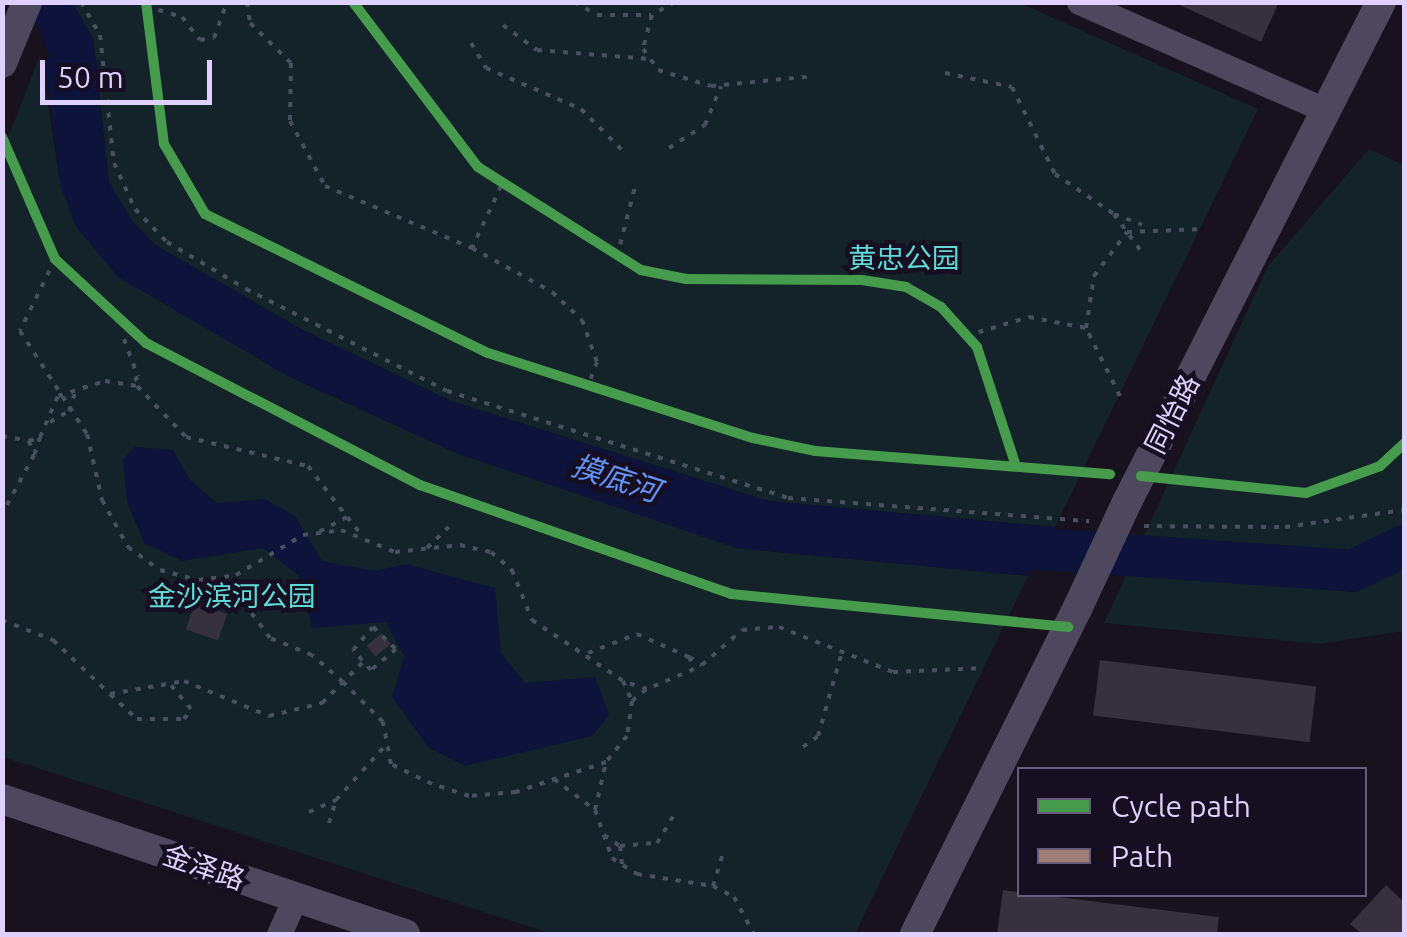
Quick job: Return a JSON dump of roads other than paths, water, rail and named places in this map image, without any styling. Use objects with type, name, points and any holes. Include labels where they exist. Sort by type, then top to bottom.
[{"type":"street","points":[[1080,2],[1326,111]]},
{"type":"street","name":"同怡路","points":[[915,934],[1078,607],[1132,513],[1381,2]]},
{"type":"street","points":[[3,61],[26,6]]},
{"type":"street","name":"金泽路","points":[[2,799],[405,934]]},
{"type":"street","points":[[279,934],[295,898]]},
{"type":"water","points":[[72,2],[93,38],[109,182],[132,221],[155,245],[301,329],[451,401],[769,501],[1055,527],[1028,576],[737,548],[456,453],[288,376],[118,277],[76,227],[61,187],[45,64]]},
{"type":"water","points":[[135,447],[173,450],[190,480],[217,503],[265,499],[295,516],[322,561],[375,571],[406,564],[495,588],[501,653],[525,683],[595,677],[609,715],[592,736],[465,766],[429,748],[392,697],[404,656],[386,622],[312,628],[299,576],[263,548],[182,561],[144,543],[127,502],[123,459]]},
{"type":"waterway","name":"摸底河","points":[[51,2],[80,77]]},
{"type":"waterway","name":"摸底河","points":[[983,545],[1352,571],[1404,546]]},
{"type":"park label","name":"黄忠公园","points":[[904,258]]},
{"type":"park label","name":"金沙滨河公园","points":[[232,596]]}]
